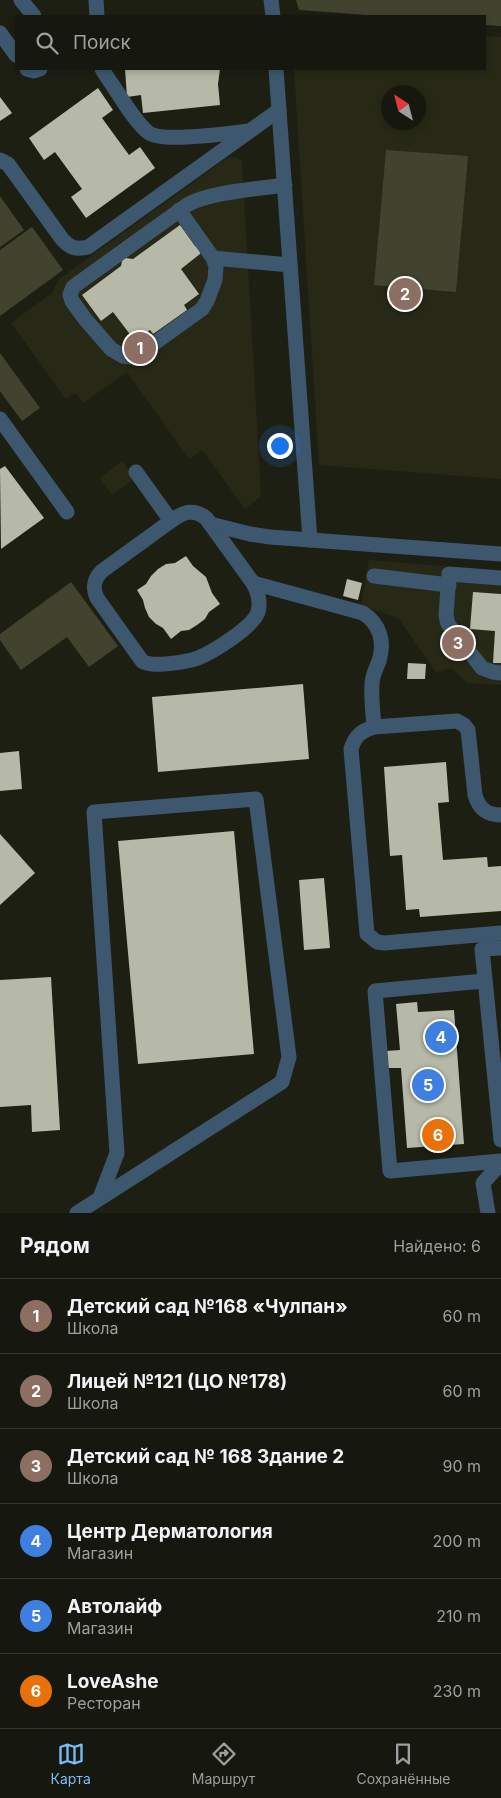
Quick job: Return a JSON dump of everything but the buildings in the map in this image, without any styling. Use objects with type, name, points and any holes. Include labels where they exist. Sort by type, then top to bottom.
[{"type":"lane","points":[[21,0],[33,15]]},
{"type":"lane","points":[[96,0],[97,15]]},
{"type":"lane","points":[[271,0],[272,15]]},
{"type":"lane","points":[[0,33],[15,54]]},
{"type":"lane","points":[[103,70],[143,127],[153,135],[166,138],[250,131]]},
{"type":"lane","points":[[276,70],[310,540]]},
{"type":"lane","points":[[0,160],[8,164],[62,239],[69,246],[80,249],[88,247],[279,110]]},
{"type":"lane","points":[[179,210],[213,258],[216,266],[215,280],[207,301],[202,309],[138,355],[131,357],[123,356],[111,349],[87,322],[72,301],[70,295],[73,287],[179,210],[193,202],[203,198],[284,185]]},
{"type":"lane","points":[[213,258],[290,265]]},
{"type":"lane","points":[[0,419],[67,512]]},
{"type":"lane","points":[[136,472],[171,521]]},
{"type":"lane","points":[[193,512],[201,514],[253,583],[258,592],[260,603],[254,621],[246,629],[204,655],[193,659],[152,665],[144,662],[97,598],[95,581],[102,570],[171,521],[180,514],[193,512]]},
{"type":"lane","points":[[210,524],[250,534],[501,554]]},
{"type":"lane","points":[[451,550],[446,615],[451,628],[482,668],[501,673]]},
{"type":"lane","points":[[374,576],[449,579],[501,578]]},
{"type":"lane","points":[[253,583],[363,613],[374,622],[380,633],[381,644],[372,685],[374,727]]},
{"type":"lane","points":[[501,816],[488,814],[477,803],[468,730],[457,721],[374,727],[356,736],[351,750],[367,934],[377,942],[384,943],[501,934]]},
{"type":"lane","points":[[77,1213],[282,1082],[289,1057],[256,799],[94,812],[117,1154],[100,1198]]},
{"type":"lane","points":[[501,948],[482,949],[501,1140]]},
{"type":"lane","points":[[484,981],[375,991],[390,1171],[501,1162]]},
{"type":"lane","points":[[488,1213],[483,1182],[501,1162]]},
{"type":"shaded area","points":[[296,0],[501,0],[501,26],[486,25],[486,15],[367,15],[299,10]]},
{"type":"shaded area","points":[[486,36],[501,37],[501,479],[319,465],[294,70],[486,70]]},
{"type":"shaded area","points":[[386,150],[468,156],[456,292],[374,285]]},
{"type":"shaded area","points":[[236,157],[242,161],[261,496],[245,509],[202,450],[189,459],[127,372],[83,403],[76,393],[66,399],[11,323],[52,293],[59,279],[227,158]]},
{"type":"shaded area","points":[[0,196],[24,230],[0,247]]},
{"type":"shaded area","points":[[32,227],[63,270],[0,316],[0,250]]},
{"type":"shaded area","points":[[0,353],[40,408],[22,421],[0,391]]},
{"type":"shaded area","points":[[122,461],[135,478],[112,495],[100,478]]},
{"type":"shaded area","points":[[369,560],[501,571],[501,685],[467,683],[452,668],[436,672],[398,618],[361,605]]},
{"type":"shaded area","points":[[71,582],[118,646],[89,667],[67,637],[21,670],[0,640],[0,634]]},
{"type":"place","name":"Лицей №121 (ЦО №178)","points":[[405,294]]},
{"type":"place","name":"Детский сад №168 «Чулпан»","points":[[140,348]]},
{"type":"place","name":"Детский сад № 168 Здание 2","points":[[458,643]]},
{"type":"place","name":"Центр Дерматология","points":[[441,1037]]},
{"type":"place","name":"Автолайф","points":[[428,1085]]},
{"type":"place","name":"LoveAshe","points":[[438,1135]]}]
